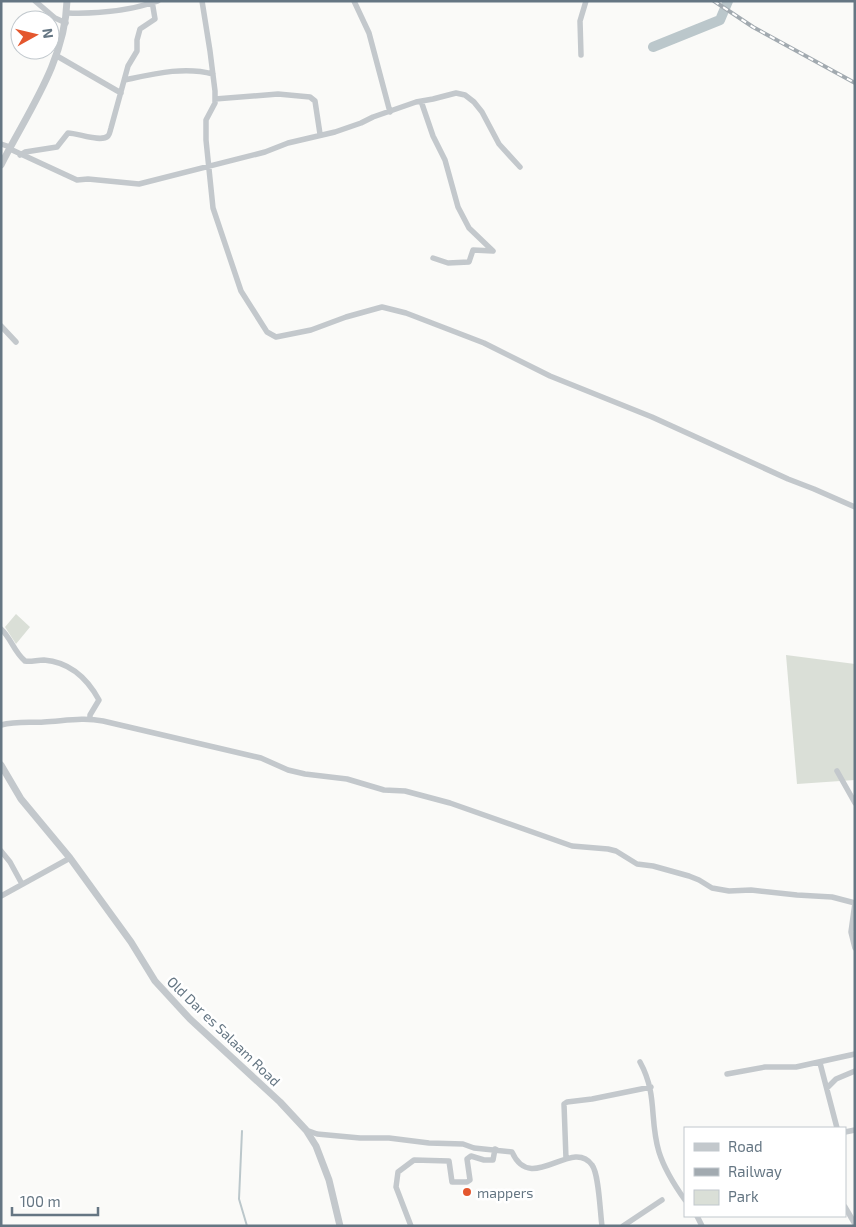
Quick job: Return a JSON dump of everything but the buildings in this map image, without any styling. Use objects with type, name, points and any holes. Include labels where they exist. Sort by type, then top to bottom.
[{"type":"street","points":[[35,1],[55,18],[66,23]]},
{"type":"street","points":[[60,48],[66,23],[67,1]]},
{"type":"street","points":[[202,1],[215,99],[213,110],[206,120],[206,140],[214,208],[240,291],[267,332],[276,337],[311,330],[346,317],[382,308],[406,313],[484,343],[550,376],[652,417],[788,479],[814,488],[855,507]]},
{"type":"street","points":[[354,1],[369,32],[390,112]]},
{"type":"street","points":[[581,54],[580,21],[586,1]]},
{"type":"street","points":[[20,155],[25,152],[57,147],[68,133],[94,138],[108,136],[128,66],[136,51],[140,29],[155,19],[154,2],[90,14],[67,13]]},
{"type":"street","points":[[60,57],[121,92]]},
{"type":"street","points":[[1,165],[56,60]]},
{"type":"street","points":[[125,80],[165,72],[203,71],[213,74]]},
{"type":"street","points":[[215,99],[272,94],[310,97],[316,101],[320,134]]},
{"type":"street","points":[[1,144],[20,155],[77,180],[88,179],[139,184],[265,152],[288,143],[335,132],[421,101],[456,94],[465,95],[482,112],[499,144],[520,167]]},
{"type":"street","points":[[421,101],[433,136],[446,160],[458,207],[469,228],[493,251],[473,250],[469,262],[448,263],[433,258]]},
{"type":"street","points":[[1,326],[16,342]]},
{"type":"street","points":[[1,629],[7,634],[19,656],[25,661],[41,660],[61,664],[73,670],[88,682],[99,700],[90,715],[90,719]]},
{"type":"street","points":[[1,725],[22,721],[90,719],[261,758],[274,765],[297,772],[347,778],[384,790],[405,791],[450,803],[572,846],[616,851],[637,864],[653,866],[690,876],[712,888],[729,891],[751,890],[832,897],[855,903],[851,932],[855,948]]},
{"type":"street","name":"Old Dar es Salaam Road","points":[[1,765],[21,799],[70,858],[131,942],[155,981],[190,1019],[280,1102],[306,1130],[316,1146],[328,1180],[340,1226]]},
{"type":"street","points":[[836,771],[855,803]]},
{"type":"street","points":[[1,851],[10,862],[22,884]]},
{"type":"street","points":[[1,896],[70,858]]},
{"type":"street","points":[[727,1074],[748,1070],[796,1067],[855,1054]]},
{"type":"street","points":[[640,1062],[647,1074],[651,1087],[659,1153],[684,1198]]},
{"type":"street","points":[[820,1063],[837,1127]]},
{"type":"street","points":[[827,1088],[836,1079],[855,1071]]},
{"type":"street","points":[[566,1159],[564,1104],[651,1087]]},
{"type":"street","points":[[306,1130],[317,1134],[463,1144],[474,1148],[495,1149],[512,1152],[518,1163],[530,1169],[536,1169],[566,1159],[585,1159],[592,1165],[598,1179],[602,1226]]},
{"type":"street","points":[[411,1226],[396,1187],[398,1172],[414,1160],[449,1160],[452,1182],[467,1182],[470,1180],[467,1159],[471,1156],[484,1160],[493,1160],[495,1149]]},
{"type":"street","points":[[623,1226],[662,1200]]},
{"type":"street","points":[[846,1210],[855,1224]]},
{"type":"green space","points":[[16,614],[30,627],[16,644],[5,627]]},
{"type":"green space","points":[[786,655],[855,664],[855,780],[797,784]]},
{"type":"waterway","points":[[653,47],[720,20],[728,1]]},
{"type":"waterway","points":[[242,1131],[239,1199],[247,1226]]},
{"type":"railway","points":[[714,1],[753,27],[855,83]]},
{"type":"place","name":"mappers","points":[[467,1192]]}]
